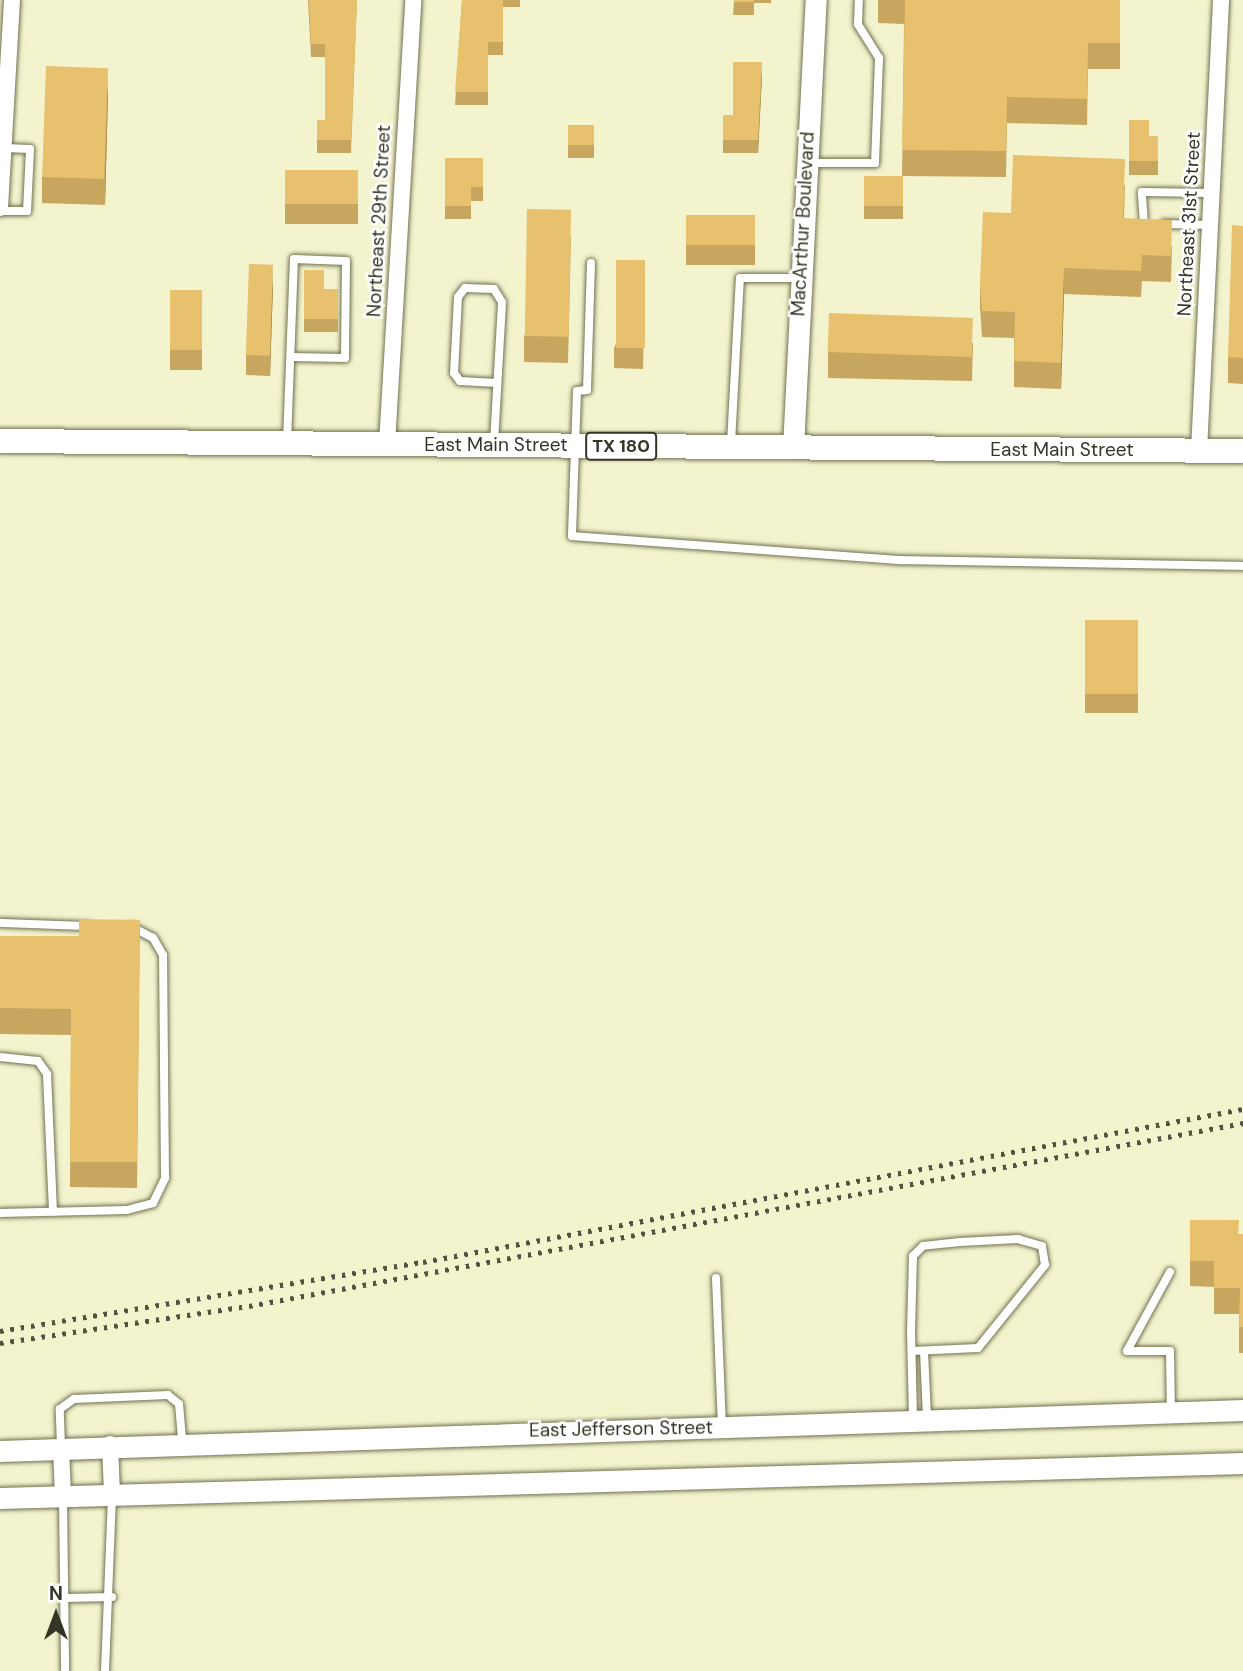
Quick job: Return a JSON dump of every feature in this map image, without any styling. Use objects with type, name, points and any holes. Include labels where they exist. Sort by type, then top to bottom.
[{"type":"main road","name":"MacArthur Boulevard","points":[[793,448],[799,278],[816,0]]},
{"type":"main road","name":"East Main Street","points":[[0,442],[1243,451]]},
{"type":"main road","name":"East Jefferson Street","points":[[0,1451],[183,1440],[722,1427],[920,1418],[1243,1410]]},
{"type":"main road","points":[[0,1498],[1243,1463]]},
{"type":"street","points":[[0,210],[12,0]]},
{"type":"street","name":"Northeast 29th Street","points":[[387,444],[413,0]]},
{"type":"street","name":"Northeast 31st Street","points":[[1199,451],[1221,0]]},
{"type":"street","points":[[110,1444],[112,1493]]},
{"type":"street","points":[[61,1448],[63,1495]]},
{"type":"lane","points":[[805,163],[875,163],[879,58],[858,24],[859,0]]},
{"type":"lane","points":[[0,210],[27,211],[30,149],[4,148]]},
{"type":"lane","points":[[1210,225],[1141,225],[1142,192],[1211,192]]},
{"type":"lane","points":[[287,444],[295,259],[346,261],[345,358],[291,357]]},
{"type":"lane","points":[[591,263],[587,390],[577,391],[572,536],[901,560],[1243,566]]},
{"type":"lane","points":[[731,447],[740,278],[799,278]]},
{"type":"lane","points":[[494,445],[502,302],[494,289],[465,288],[458,297],[454,373],[460,381],[497,383]]},
{"type":"lane","points":[[0,923],[107,926]]},
{"type":"lane","points":[[0,1213],[53,1212],[153,1203],[165,1178],[163,955],[153,938],[120,927]]},
{"type":"lane","points":[[0,1056],[38,1061],[47,1073],[53,1212]]},
{"type":"lane","points":[[912,1351],[978,1348],[1045,1265],[1042,1246],[1018,1239],[923,1246],[913,1256],[912,1351],[920,1418]]},
{"type":"lane","points":[[1170,1272],[1127,1351],[1170,1351],[1171,1412]]},
{"type":"lane","points":[[716,1278],[722,1427]]},
{"type":"lane","points":[[920,1418],[924,1351]]},
{"type":"lane","points":[[61,1448],[60,1409],[74,1399],[168,1395],[179,1404],[183,1440]]},
{"type":"lane","points":[[106,1671],[111,1597],[112,1493]]},
{"type":"lane","points":[[63,1495],[65,1671]]},
{"type":"lane","points":[[66,1598],[111,1597]]},
{"type":"building","points":[[309,0],[357,0],[351,140],[317,140],[317,120],[325,120],[325,44],[311,44]]},
{"type":"building","points":[[462,0],[503,0],[503,42],[488,42],[488,92],[455,92]]},
{"type":"building","points":[[754,0],[754,2],[734,2]]},
{"type":"building","points":[[905,0],[1120,0],[1120,43],[1088,43],[1087,99],[1007,97],[1006,151],[902,150]]},
{"type":"building","points":[[733,62],[762,62],[758,140],[723,140],[723,115],[733,115]]},
{"type":"building","points":[[46,66],[108,68],[104,179],[42,177]]},
{"type":"building","points":[[1129,120],[1149,120],[1149,136],[1158,136],[1158,161],[1129,161]]},
{"type":"building","points":[[568,125],[594,125],[594,145],[568,145]]},
{"type":"building","points":[[1013,155],[1125,159],[1123,218],[1172,220],[1171,256],[1142,255],[1141,271],[1064,268],[1061,363],[1014,361],[1015,312],[982,311],[980,283],[983,212],[1011,213]]},
{"type":"building","points":[[445,158],[483,158],[483,187],[471,187],[471,206],[445,206]]},
{"type":"building","points":[[285,170],[358,170],[358,204],[285,204]]},
{"type":"building","points":[[864,176],[903,176],[903,206],[864,206]]},
{"type":"building","points":[[527,209],[571,210],[569,337],[525,336]]},
{"type":"building","points":[[686,215],[755,215],[755,245],[686,245]]},
{"type":"building","points":[[1232,225],[1243,226],[1243,358],[1228,357]]},
{"type":"building","points":[[616,260],[645,260],[645,348],[616,348]]},
{"type":"building","points":[[249,264],[273,265],[270,356],[246,355]]},
{"type":"building","points":[[304,270],[324,270],[324,289],[338,289],[338,319],[304,319]]},
{"type":"building","points":[[170,290],[202,290],[202,350],[170,350]]},
{"type":"building","points":[[829,313],[973,318],[972,357],[828,352]]},
{"type":"building","points":[[1085,620],[1138,620],[1138,694],[1085,694]]},
{"type":"building","points":[[79,919],[140,920],[137,1162],[70,1162],[71,1009],[0,1008],[0,936],[79,936]]},
{"type":"building","points":[[1190,1220],[1239,1220],[1238,1234],[1243,1234],[1243,1327],[1239,1327],[1240,1288],[1214,1288],[1214,1261],[1190,1261]]},
{"type":"railway","points":[[0,1331],[423,1262],[1243,1109]]},
{"type":"railway","points":[[0,1343],[249,1306],[1243,1123]]}]
